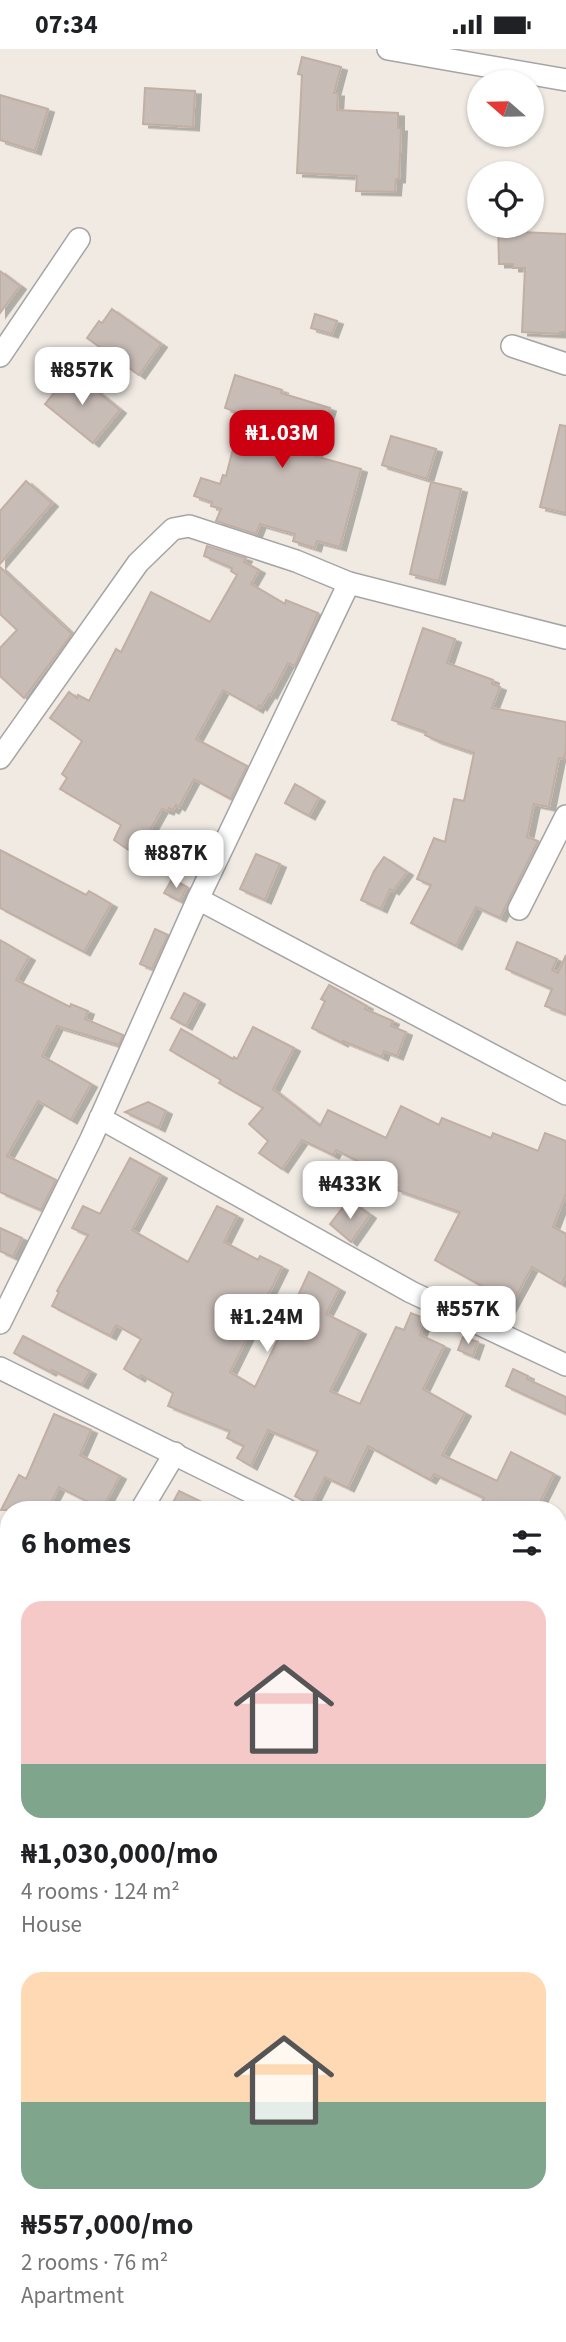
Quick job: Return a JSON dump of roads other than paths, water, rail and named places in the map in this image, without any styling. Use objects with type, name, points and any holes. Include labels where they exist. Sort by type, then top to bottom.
[{"type":"street","points":[[388,49],[566,80]]},
{"type":"street","points":[[0,356],[79,239]]},
{"type":"street","points":[[512,346],[566,364]]},
{"type":"street","points":[[0,758],[138,563],[173,529],[189,526],[296,561],[349,583],[566,638]]},
{"type":"street","points":[[0,1323],[91,1139],[198,898],[349,583]]},
{"type":"street","points":[[519,909],[566,816]]},
{"type":"street","points":[[198,898],[566,1094]]},
{"type":"street","points":[[100,1118],[411,1292],[566,1365]]},
{"type":"street","points":[[0,1367],[269,1501]]},
{"type":"street","points":[[146,1501],[175,1454]]}]
